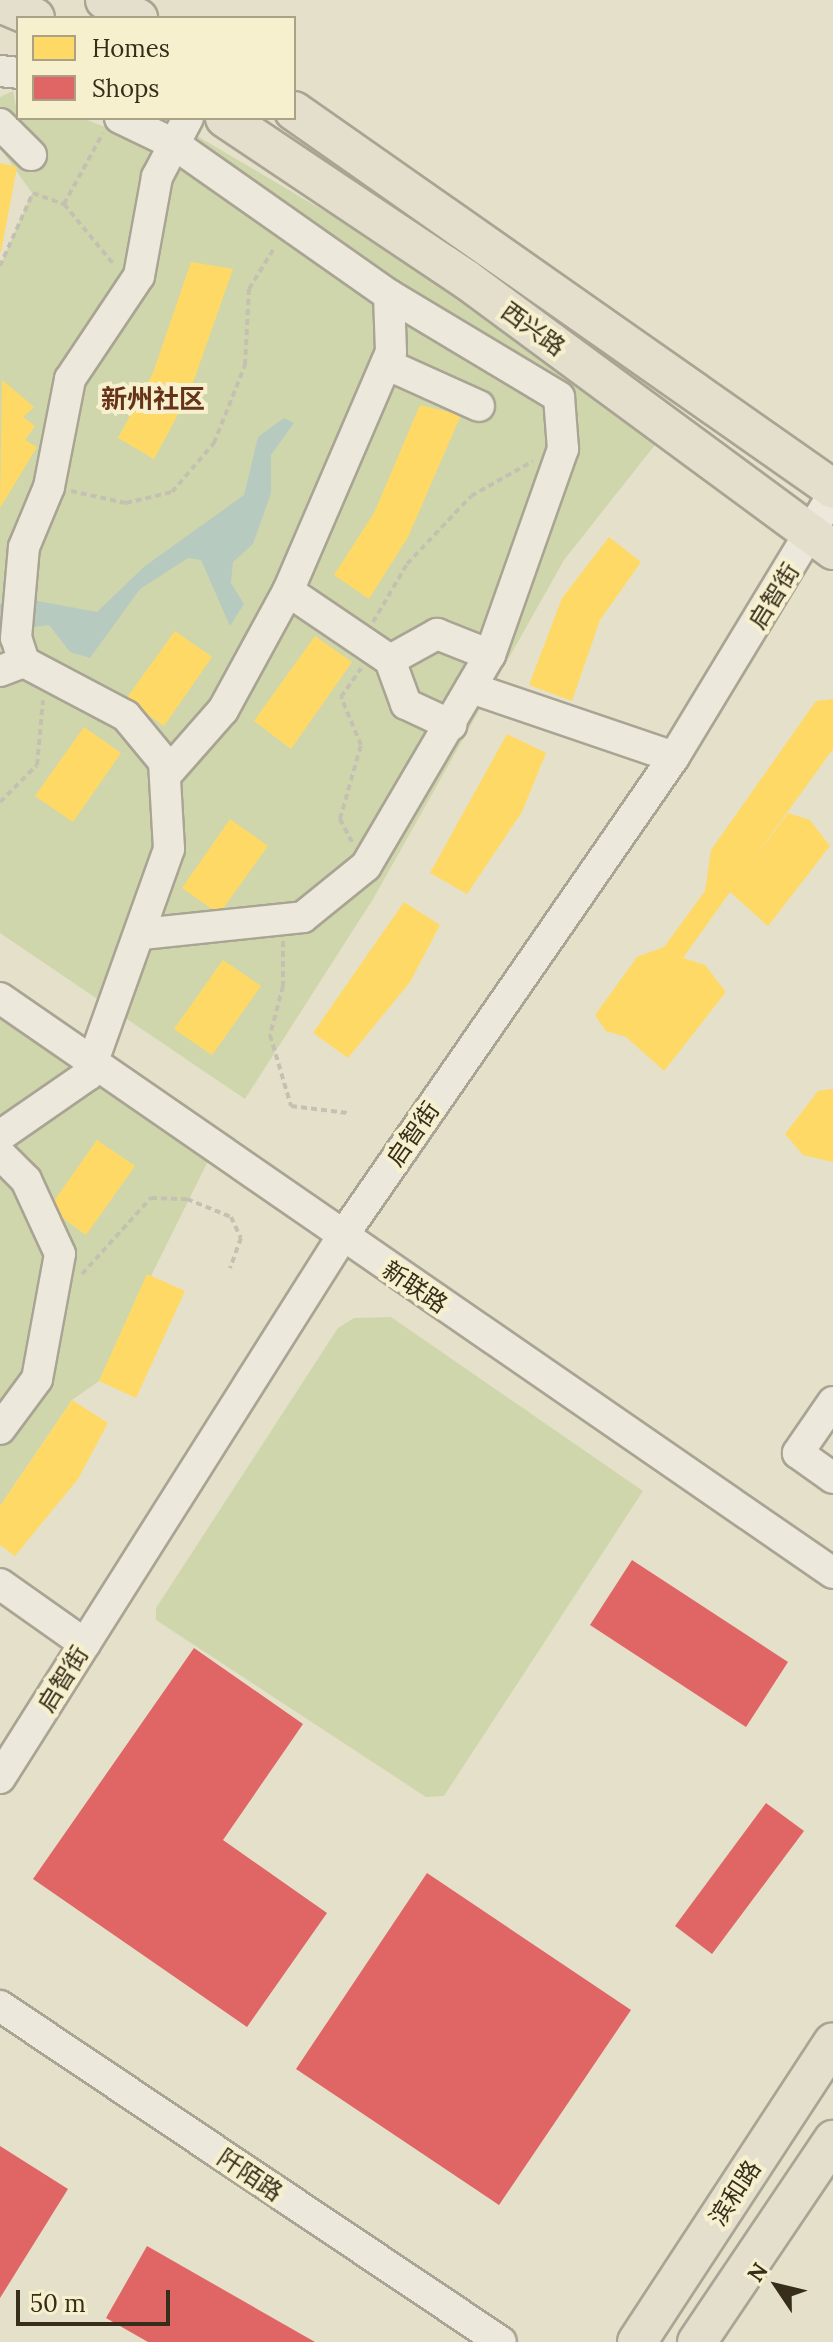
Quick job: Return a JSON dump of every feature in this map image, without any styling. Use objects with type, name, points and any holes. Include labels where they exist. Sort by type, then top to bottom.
[{"type":"main road","points":[[105,0],[134,16]]},
{"type":"main road","points":[[0,3],[30,16]]},
{"type":"main road","name":"西兴路","points":[[296,112],[833,492]]},
{"type":"main road","name":"西兴路","points":[[228,120],[467,280],[822,542]]},
{"type":"main road","name":"滨和路","points":[[637,2342],[833,2043]]},
{"type":"main road","points":[[697,2342],[833,2140]]},
{"type":"street","points":[[129,120],[181,131],[389,295],[559,397],[563,449],[490,655],[366,866],[303,917],[142,934]]},
{"type":"street","points":[[0,124],[31,155]]},
{"type":"street","points":[[0,1136],[88,1075],[142,934],[169,849],[164,762],[126,716],[21,661],[18,590],[24,547],[49,487],[70,379],[132,286],[157,177],[181,131]]},
{"type":"street","points":[[165,776],[223,710],[288,591],[386,364],[389,295]]},
{"type":"street","points":[[386,364],[479,406]]},
{"type":"street","name":"启智街","points":[[0,1778],[342,1237],[822,542],[833,492]]},
{"type":"street","points":[[288,591],[375,651],[406,704],[451,725]]},
{"type":"street","points":[[375,651],[437,634],[490,655]]},
{"type":"street","points":[[471,688],[674,757]]},
{"type":"street","name":"新联路","points":[[0,998],[342,1237],[833,1573]]},
{"type":"street","points":[[0,1154],[26,1180],[60,1254],[37,1379],[0,1429]]},
{"type":"street","points":[[833,1402],[798,1453],[833,1478]]},
{"type":"street","points":[[0,1584],[85,1644]]},
{"type":"street","name":"阡陌路","points":[[0,2006],[501,2342]]},
{"type":"path","points":[[64,204],[110,120]]},
{"type":"path","points":[[0,266],[33,193],[64,204],[132,286]]},
{"type":"path","points":[[49,487],[126,503],[172,492],[214,443],[245,365],[249,289],[273,250]]},
{"type":"path","points":[[366,866],[340,819],[361,745],[341,697],[375,651],[407,564],[471,496],[563,449]]},
{"type":"path","points":[[0,802],[37,765],[21,661]]},
{"type":"path","points":[[283,919],[283,986],[270,1035],[291,1106],[348,1113]]},
{"type":"path","points":[[53,1292],[91,1269],[151,1198],[187,1199],[231,1217],[241,1238],[230,1268]]},
{"type":"green space","points":[[13,91],[16,120],[87,120],[130,137],[182,127],[338,219],[662,436],[564,560],[373,899],[245,1099],[0,933],[0,266],[32,193],[0,148],[0,97]]},
{"type":"green space","points":[[0,1015],[208,1161],[99,1381],[72,1400],[0,1506]]},
{"type":"green space","points":[[391,1317],[643,1491],[444,1796],[426,1797],[156,1620],[156,1608],[338,1328],[354,1318]]},
{"type":"shaded area","points":[[284,418],[294,423],[271,455],[271,493],[253,544],[233,562],[231,583],[244,604],[230,626],[201,560],[188,558],[140,589],[90,658],[70,652],[49,625],[0,632],[0,604],[16,597],[97,612],[145,566],[244,495],[258,437]]},
{"type":"building: Homes","points":[[0,163],[17,167],[1,252],[0,252]]},
{"type":"building: Homes","points":[[191,262],[233,269],[189,394],[154,459],[118,438],[153,373]]},
{"type":"building: Homes","points":[[2,380],[34,407],[23,417],[35,426],[25,440],[37,447],[0,508]]},
{"type":"building: Homes","points":[[420,405],[461,415],[408,537],[369,599],[334,575],[374,513]]},
{"type":"building: Homes","points":[[609,537],[641,562],[600,620],[572,701],[529,685],[562,598]]},
{"type":"building: Homes","points":[[175,631],[212,657],[164,726],[126,699]]},
{"type":"building: Homes","points":[[315,636],[352,662],[291,749],[254,721]]},
{"type":"building: Homes","points":[[833,699],[833,749],[749,865],[788,813],[810,820],[830,846],[768,926],[730,892],[683,958],[705,965],[726,992],[664,1071],[626,1037],[606,1031],[595,1015],[637,957],[664,947],[705,891],[711,850],[816,701]]},
{"type":"building: Homes","points":[[84,727],[121,753],[73,822],[35,796]]},
{"type":"building: Homes","points":[[507,734],[546,753],[522,812],[467,894],[430,873]]},
{"type":"building: Homes","points":[[230,819],[268,846],[219,914],[182,888]]},
{"type":"building: Homes","points":[[404,902],[440,925],[410,982],[348,1058],[313,1033]]},
{"type":"building: Homes","points":[[223,960],[261,986],[212,1055],[174,1029]]},
{"type":"building: Homes","points":[[831,1089],[833,1162],[803,1155],[785,1134],[818,1091]]},
{"type":"building: Homes","points":[[97,1140],[135,1166],[86,1235],[49,1208]]},
{"type":"building: Homes","points":[[147,1274],[185,1291],[136,1398],[99,1381]]},
{"type":"building: Homes","points":[[72,1400],[108,1423],[78,1479],[15,1556],[0,1545],[0,1506]]},
{"type":"building: Shops","points":[[632,1560],[788,1662],[746,1727],[590,1625]]},
{"type":"building: Shops","points":[[194,1648],[303,1724],[223,1840],[327,1913],[247,2027],[33,1879]]},
{"type":"building: Shops","points":[[766,1803],[804,1831],[712,1954],[675,1926]]},
{"type":"building: Shops","points":[[427,1873],[631,2010],[499,2205],[296,2069]]},
{"type":"building: Shops","points":[[0,2146],[68,2189],[0,2298]]},
{"type":"building: Shops","points":[[147,2246],[315,2342],[148,2342],[106,2318]]},
{"type":"district","name":"新州社区","points":[[153,399]]}]
